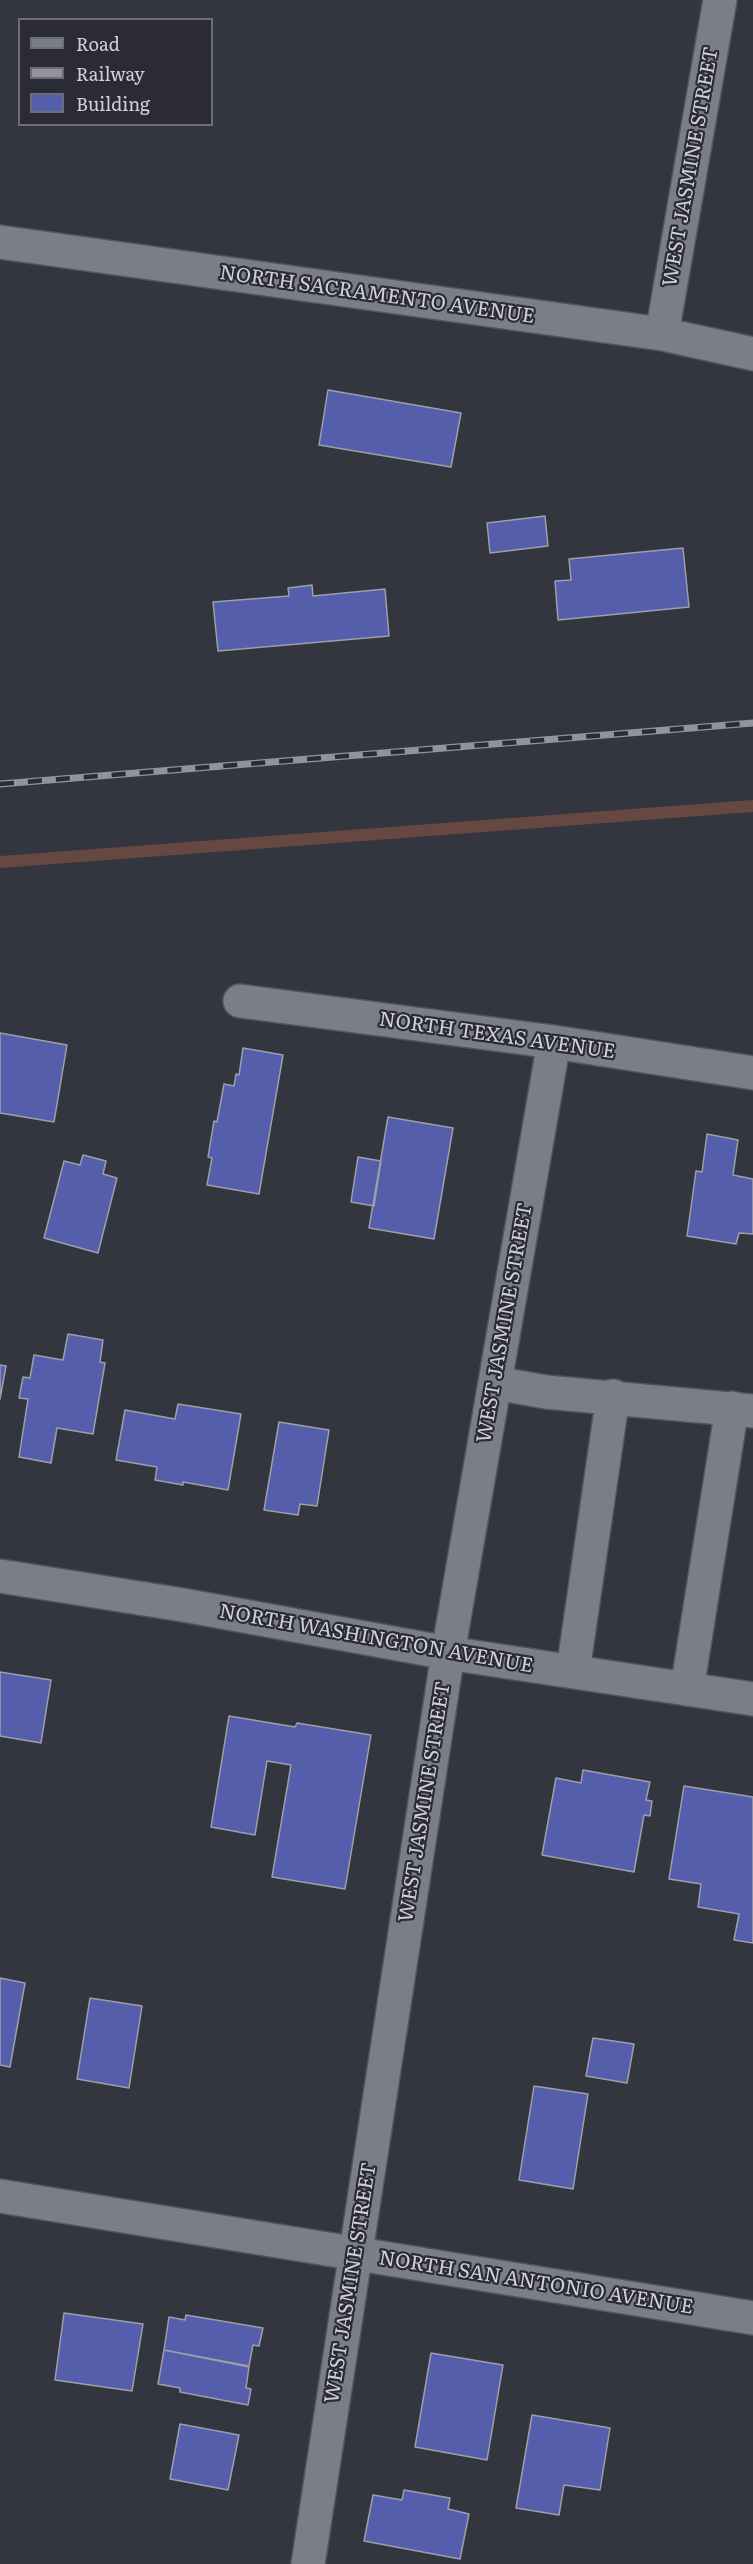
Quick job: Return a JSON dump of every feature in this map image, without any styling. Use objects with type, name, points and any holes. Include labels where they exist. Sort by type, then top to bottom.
[{"type":"street","name":"WEST JASMINE STREET","points":[[662,334],[720,0]]},
{"type":"street","name":"NORTH SACRAMENTO AVENUE","points":[[0,242],[662,334],[753,354]]},
{"type":"street","name":"NORTH TEXAS AVENUE","points":[[240,1001],[554,1042],[753,1073]]},
{"type":"street","name":"WEST JASMINE STREET","points":[[308,2564],[448,1653],[554,1042]]},
{"type":"street","points":[[495,1383],[546,1392],[613,1396],[742,1410],[687,1689]]},
{"type":"street","points":[[573,1671],[613,1396]]},
{"type":"street","name":"NORTH WASHINGTON AVENUE","points":[[0,1576],[183,1605],[448,1653],[753,1699]]},
{"type":"street","name":"NORTH SAN ANTONIO AVENUE","points":[[0,2196],[753,2318]]},
{"type":"building","points":[[328,390],[461,413],[451,467],[319,445]]},
{"type":"building","points":[[545,516],[548,546],[490,553],[487,523]]},
{"type":"building","points":[[683,548],[689,607],[558,620],[555,581],[571,580],[569,559]]},
{"type":"building","points":[[312,585],[313,596],[385,589],[389,636],[218,651],[213,602],[289,596],[288,588]]},
{"type":"building","points":[[0,1033],[67,1045],[54,1122],[0,1113]]},
{"type":"building","points":[[243,1048],[283,1055],[259,1194],[207,1185],[212,1158],[208,1157],[214,1121],[217,1122],[224,1084],[234,1086],[236,1074],[239,1075]]},
{"type":"building","points":[[388,1117],[453,1128],[434,1239],[369,1228]]},
{"type":"building","points":[[707,1134],[738,1140],[733,1175],[753,1179],[753,1234],[739,1233],[736,1244],[687,1236],[696,1171],[702,1172]]},
{"type":"building","points":[[83,1155],[106,1161],[103,1174],[117,1178],[98,1253],[44,1238],[64,1161],[80,1165]]},
{"type":"building","points":[[358,1157],[381,1161],[374,1206],[351,1202]]},
{"type":"building","points":[[68,1334],[103,1340],[100,1362],[105,1363],[93,1434],[57,1428],[51,1463],[19,1457],[28,1399],[19,1398],[23,1377],[30,1378],[34,1355],[63,1360]]},
{"type":"building","points":[[0,1365],[6,1366],[0,1399]]},
{"type":"building","points":[[178,1404],[241,1414],[228,1490],[183,1482],[183,1485],[155,1480],[157,1467],[116,1460],[125,1410],[175,1419]]},
{"type":"building","points":[[279,1422],[329,1430],[317,1506],[300,1504],[298,1515],[264,1510]]},
{"type":"building","points":[[0,1672],[51,1680],[41,1743],[0,1736]]},
{"type":"building","points":[[229,1716],[295,1727],[297,1723],[371,1735],[345,1889],[272,1877],[291,1765],[267,1761],[255,1835],[211,1827]]},
{"type":"building","points":[[583,1770],[650,1782],[646,1800],[652,1801],[650,1816],[644,1815],[634,1872],[542,1855],[556,1778],[581,1783]]},
{"type":"building","points":[[684,1786],[753,1797],[753,1943],[734,1940],[739,1914],[698,1907],[701,1884],[669,1879]]},
{"type":"building","points":[[0,1978],[25,1983],[10,2067],[0,2065]]},
{"type":"building","points":[[90,1998],[142,2006],[129,2088],[77,2079]]},
{"type":"building","points":[[593,2038],[634,2044],[627,2083],[586,2076]]},
{"type":"building","points":[[534,2086],[588,2094],[573,2189],[519,2180]]},
{"type":"building","points":[[64,2313],[143,2324],[132,2391],[55,2380]]},
{"type":"building","points":[[186,2315],[263,2328],[259,2346],[253,2345],[249,2366],[164,2350],[169,2317],[185,2320]]},
{"type":"building","points":[[164,2350],[249,2367],[246,2388],[251,2389],[248,2405],[180,2392],[180,2388],[158,2384]]},
{"type":"building","points":[[431,2353],[503,2365],[487,2460],[415,2447]]},
{"type":"building","points":[[532,2415],[610,2428],[600,2490],[564,2485],[559,2515],[516,2508]]},
{"type":"building","points":[[180,2424],[239,2435],[228,2490],[170,2479]]},
{"type":"building","points":[[404,2490],[450,2498],[448,2509],[469,2514],[460,2559],[364,2541],[373,2495],[402,2500]]},
{"type":"waterway","points":[[0,862],[753,806]]},
{"type":"railway","points":[[0,784],[753,723]]}]
